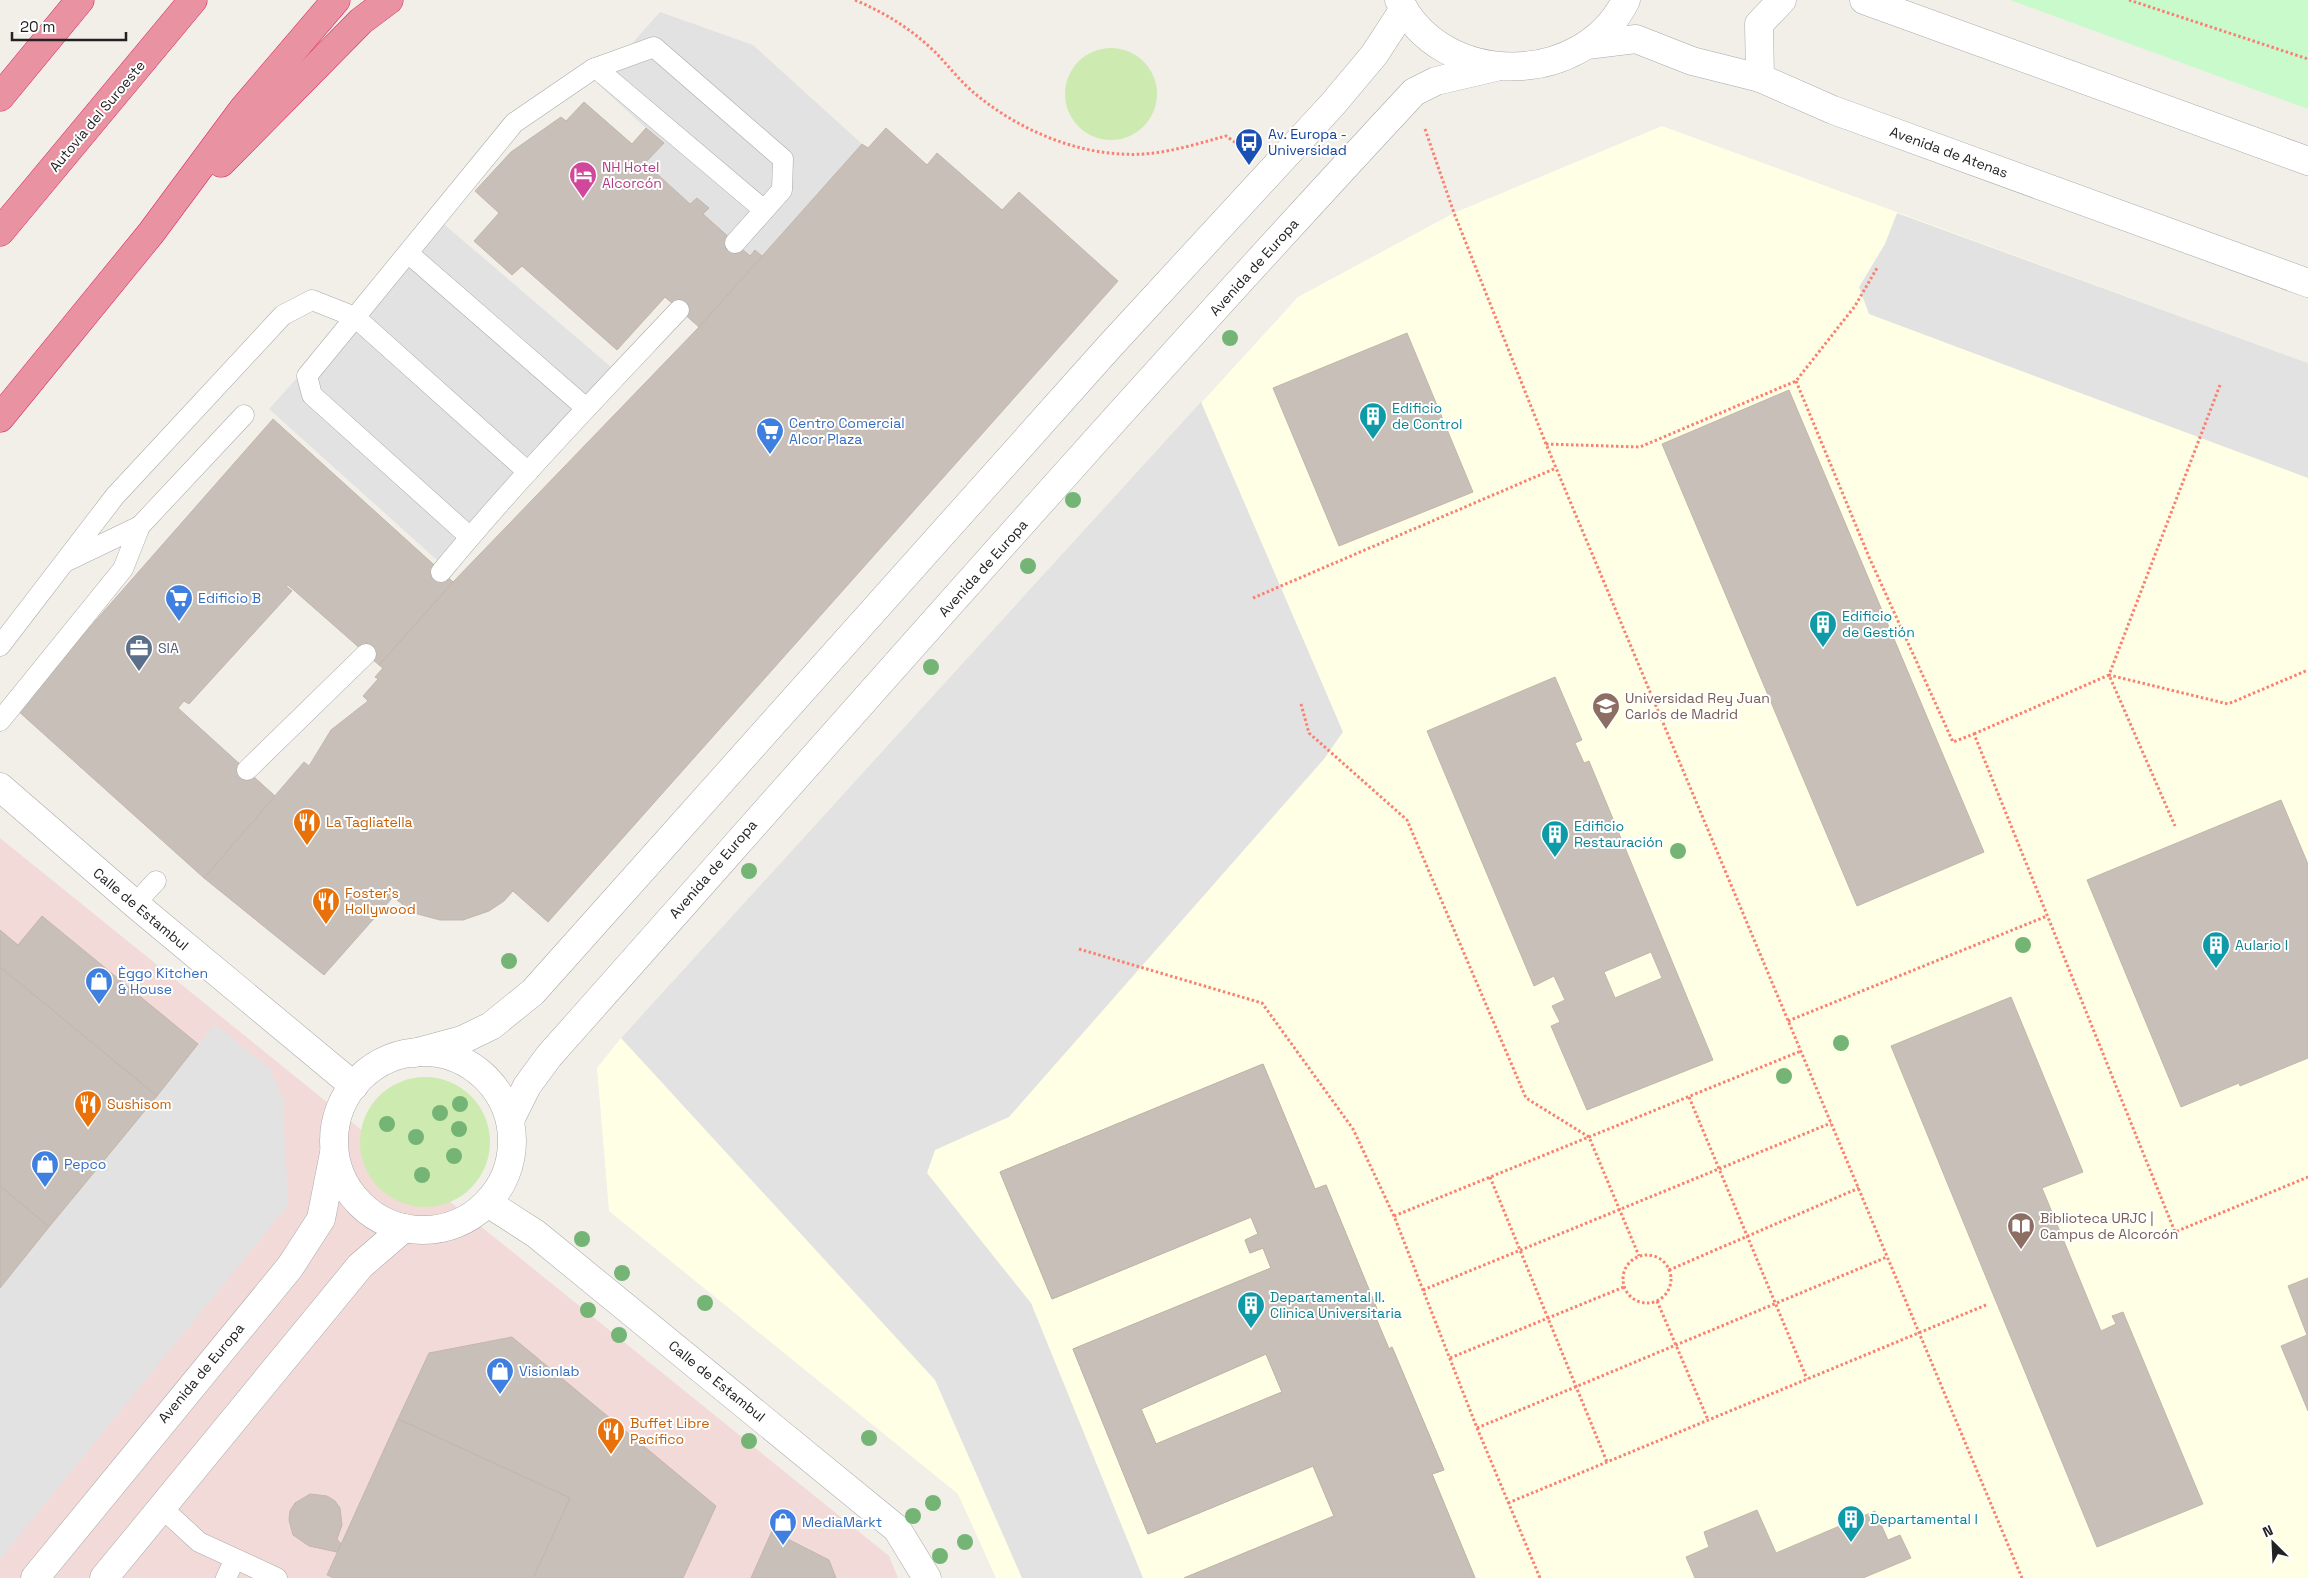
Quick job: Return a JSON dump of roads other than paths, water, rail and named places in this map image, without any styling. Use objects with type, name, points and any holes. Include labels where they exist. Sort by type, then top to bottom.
[{"type":"highway","points":[[0,97],[80,0]]},
{"type":"highway","name":"Autovía del Suroeste","points":[[0,232],[193,0]]},
{"type":"highway","points":[[0,418],[151,233],[243,109],[336,0]]},
{"type":"highway","points":[[151,233],[361,21],[389,0]]},
{"type":"street","points":[[414,1053],[440,1054],[464,1062],[484,1076],[500,1096],[510,1120],[512,1149],[505,1178],[488,1203],[463,1221],[434,1230],[404,1228],[378,1218],[357,1202],[342,1178],[334,1152],[335,1128],[341,1106],[354,1086],[371,1069],[384,1062],[414,1053],[462,1040],[491,1026],[532,992],[1082,377],[1332,105],[1374,55],[1402,5],[1428,37],[1460,57],[1496,67],[1536,65],[1559,60],[1587,45],[1619,14],[1626,0]]},
{"type":"street","points":[[1760,78],[1759,24],[1782,0]]},
{"type":"street","points":[[1864,0],[2308,162]]},
{"type":"street","name":"Avenida de Atenas","points":[[1587,45],[1636,39],[1692,62],[1760,78],[1833,110],[2308,282]]},
{"type":"street","name":"Avenida de Europa","points":[[510,1120],[527,1086],[549,1056],[779,794],[1274,243],[1414,92],[1436,81],[1496,67]]},
{"type":"street","name":"Calle de Estambul","points":[[0,787],[135,904],[354,1086]]},
{"type":"street","name":"Avenida de Europa","points":[[35,1578],[290,1267],[321,1219],[334,1152]]},
{"type":"street","name":"Calle de Estambul","points":[[488,1203],[536,1234],[897,1529],[927,1578]]},
{"type":"street","points":[[104,1578],[161,1506],[360,1266],[404,1228]]},
{"type":"lane","points":[[470,537],[312,395],[307,376],[514,123],[596,68],[654,47],[783,159],[782,190],[735,243]]},
{"type":"lane","points":[[596,68],[764,210]]},
{"type":"lane","points":[[408,253],[586,408]]},
{"type":"lane","points":[[0,646],[115,496],[283,315],[312,300],[355,317],[528,472]]},
{"type":"lane","points":[[441,572],[586,408],[679,310]]},
{"type":"lane","points":[[66,562],[140,526],[244,415]]},
{"type":"lane","points":[[0,721],[123,569],[140,526]]},
{"type":"lane","points":[[256,770],[366,654]]},
{"type":"lane","points":[[135,904],[156,881]]},
{"type":"lane","points":[[161,1506],[191,1538],[277,1578]]},
{"type":"lane","points":[[226,1578],[235,1559]]},
{"type":"place","name":"Av. Europa - Universidad","points":[[1249,166]]},
{"type":"place","name":"NH Hotel Alcorcón","points":[[583,199]]},
{"type":"place","name":"Edificio de Control","points":[[1373,440]]},
{"type":"place","name":"Centro Comercial Alcor Plaza","points":[[770,455]]},
{"type":"place","name":"Edificio B","points":[[179,622]]},
{"type":"place","name":"Edificio de Gestión","points":[[1823,648]]},
{"type":"place","name":"SIA","points":[[139,672]]},
{"type":"place","name":"Universidad Rey Juan Carlos de Madrid","points":[[1606,730]]},
{"type":"place","name":"La Tagliatella","points":[[307,846]]},
{"type":"place","name":"Edificio Restauración","points":[[1555,858]]},
{"type":"place","name":"Foster's Hollywood","points":[[326,925]]},
{"type":"place","name":"Aulario I","points":[[2216,969]]},
{"type":"place","name":"Èggo Kitchen & House","points":[[99,1005]]},
{"type":"place","name":"Sushisom","points":[[88,1128]]},
{"type":"place","name":"Pepco","points":[[45,1188]]},
{"type":"place","name":"Biblioteca URJC | Campus de Alcorcón","points":[[2021,1250]]},
{"type":"place","name":"Departamental II. Clinica Universitaria","points":[[1251,1329]]},
{"type":"place","name":"Visionlab","points":[[500,1395]]},
{"type":"place","name":"Buffet Libre Pacífico","points":[[611,1455]]},
{"type":"place","name":"Departamental I","points":[[1851,1543]]},
{"type":"place","name":"MediaMarkt","points":[[783,1546]]}]
